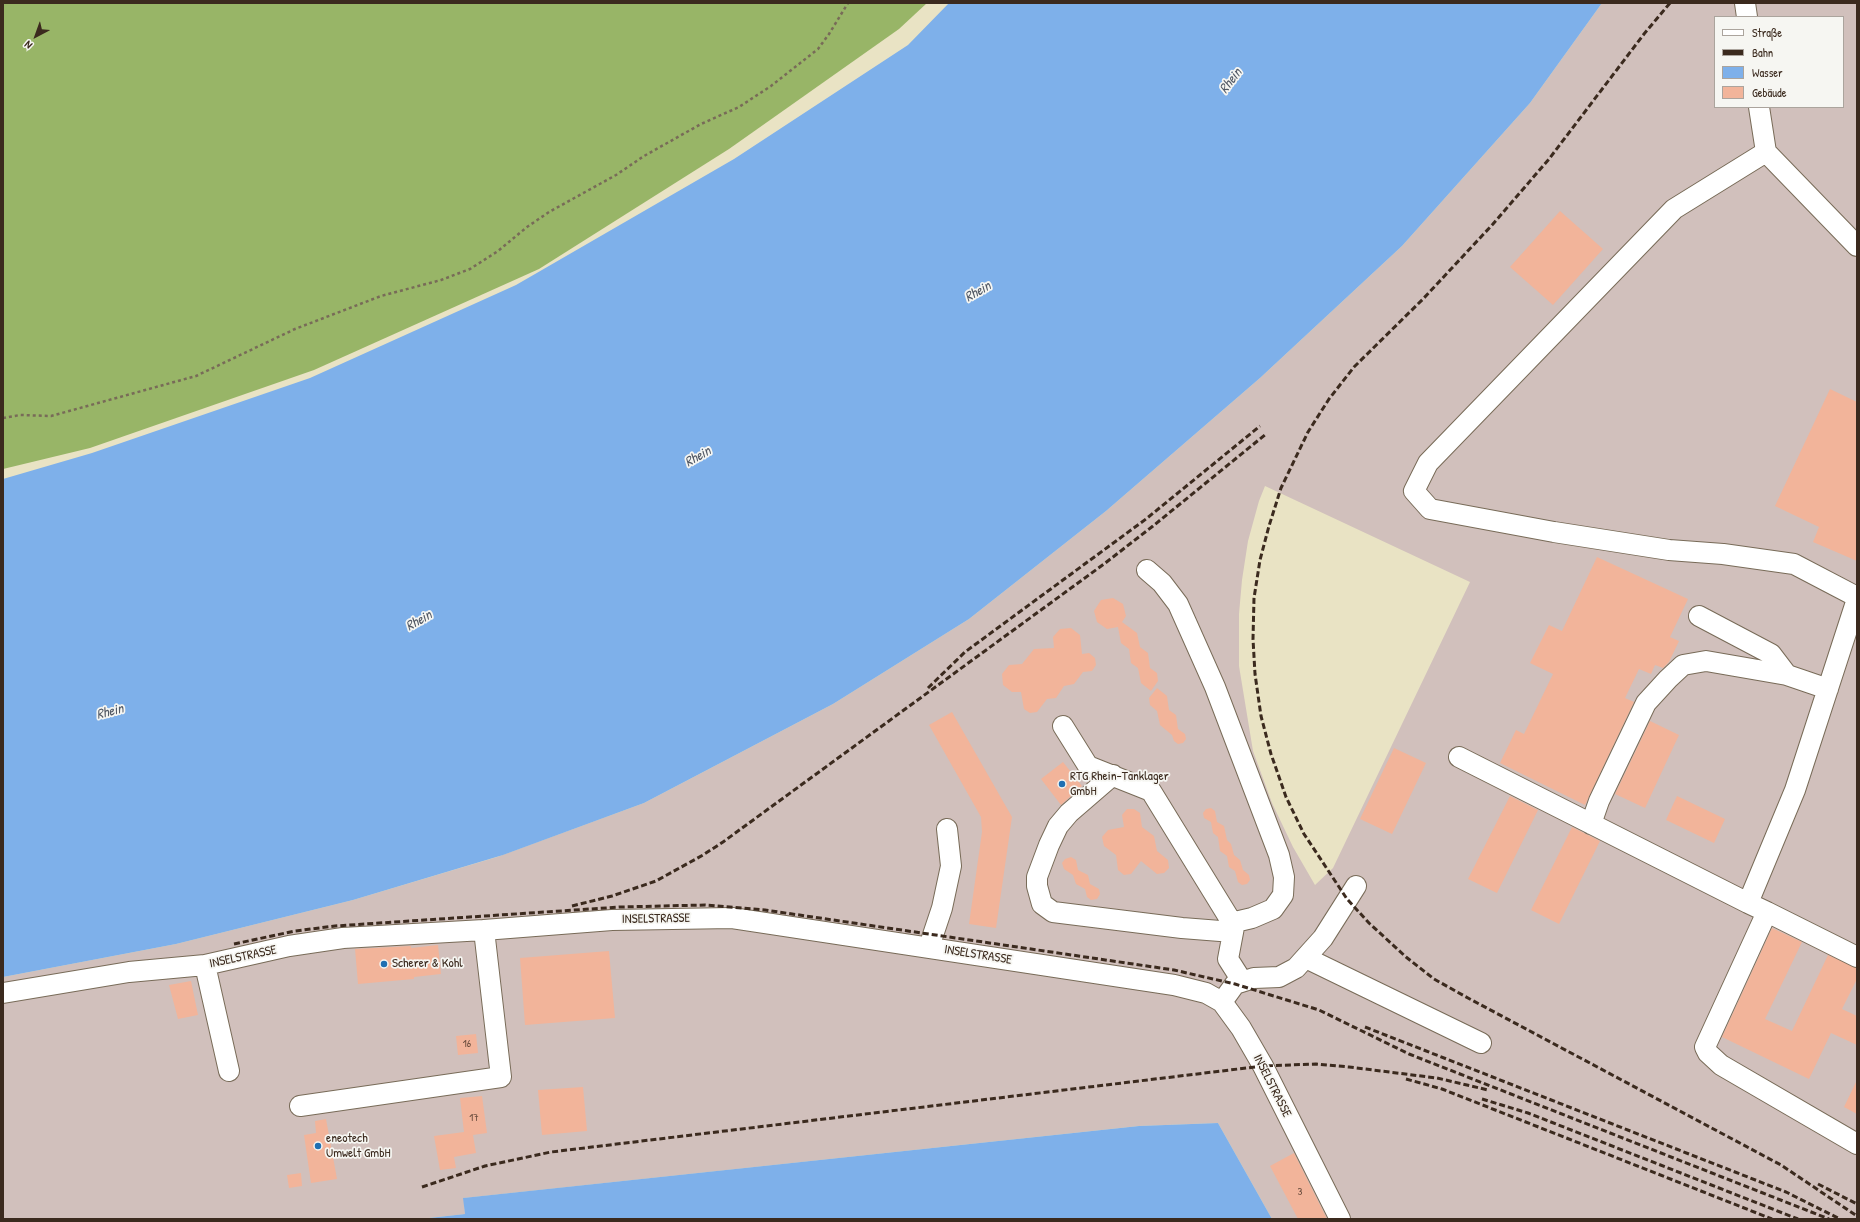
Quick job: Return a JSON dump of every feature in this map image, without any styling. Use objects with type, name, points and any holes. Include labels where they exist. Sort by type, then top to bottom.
[{"type":"street","points":[[1745,3],[1747,16]]},
{"type":"street","points":[[1759,108],[1766,152],[1857,246]]},
{"type":"street","points":[[1748,903],[1795,790],[1857,598],[1794,564],[1723,554],[1669,550],[1554,532],[1430,509],[1414,491],[1428,463],[1674,209],[1766,152]]},
{"type":"street","points":[[1147,570],[1162,583],[1178,604],[1215,687],[1278,855],[1284,877],[1283,894],[1273,909],[1252,918],[1235,922],[1228,959],[1242,981]]},
{"type":"street","points":[[1699,616],[1771,654],[1787,675]]},
{"type":"street","points":[[1591,824],[1599,801],[1646,703],[1668,679],[1684,665],[1706,661],[1787,675],[1828,690]]},
{"type":"street","points":[[1064,726],[1088,766],[1151,791],[1233,929]]},
{"type":"street","points":[[1459,757],[1857,957]]},
{"type":"street","points":[[1113,775],[1069,813],[1058,826],[1037,877],[1037,886],[1042,904],[1053,912],[1182,928],[1233,929]]},
{"type":"street","points":[[929,948],[942,908],[951,866],[947,829]]},
{"type":"street","points":[[1222,1002],[1235,984],[1254,978],[1279,977],[1296,968],[1323,938],[1356,886]]},
{"type":"street","points":[[1767,912],[1705,1047],[1708,1053],[1721,1065],[1857,1144]]},
{"type":"street","name":"INSELSTRASSE","points":[[3,993],[129,972],[205,965],[289,946],[343,938],[484,930],[612,920],[732,918],[1174,985],[1206,993],[1222,1002],[1241,1028],[1340,1219]]},
{"type":"street","points":[[300,1106],[500,1077],[484,930]]},
{"type":"street","points":[[1306,958],[1481,1043]]},
{"type":"street","points":[[205,965],[229,1071]]},
{"type":"path","points":[[3,418],[20,415],[51,416],[196,376],[310,324],[381,296],[441,280],[470,269],[498,252],[527,226],[549,212],[616,175],[644,156],[701,124],[739,107],[771,86],[818,49],[848,3]]},
{"type":"shaded area","points":[[1602,3],[1857,3],[1857,1219],[1272,1219],[1218,1123],[1139,1126],[464,1198],[465,1214],[420,1219],[3,1219],[3,977],[176,944],[353,900],[497,857],[644,803],[833,704],[969,619],[1106,511],[1260,378],[1402,246],[1530,103]],"holes":[[[1265,486],[1470,582],[1333,868],[1315,885],[1293,847],[1272,803],[1253,751],[1239,666],[1239,614],[1242,580],[1248,541],[1259,501]]]},
{"type":"green space","points":[[3,3],[927,3],[899,29],[729,149],[539,269],[314,370],[90,448],[3,469]]},
{"type":"water","name":"Rhein","points":[[949,3],[1602,3],[1530,103],[1402,246],[1260,378],[1106,511],[969,619],[833,704],[644,803],[503,855],[353,900],[176,944],[3,977],[3,479],[92,453],[310,378],[516,285],[734,159],[908,45]]},
{"type":"water","points":[[1218,1123],[1272,1219],[420,1219],[465,1214],[463,1198],[1139,1126]]},
{"type":"building","points":[[1560,211],[1603,249],[1553,305],[1510,267]]},
{"type":"building","points":[[1830,389],[1857,402],[1857,561],[1813,542],[1819,527],[1775,506]]},
{"type":"building","points":[[1597,557],[1688,599],[1670,637],[1679,641],[1669,662],[1663,668],[1655,665],[1651,674],[1639,669],[1625,698],[1634,702],[1585,805],[1500,763],[1516,730],[1524,734],[1553,674],[1530,663],[1549,625],[1562,631]]},
{"type":"building","points":[[1113,598],[1123,604],[1126,616],[1122,622],[1137,633],[1140,647],[1148,653],[1150,668],[1157,673],[1158,681],[1151,691],[1141,683],[1138,668],[1131,663],[1129,649],[1121,643],[1118,627],[1107,629],[1097,622],[1094,611],[1101,600]]},
{"type":"building","points":[[1071,628],[1080,635],[1082,654],[1089,653],[1095,658],[1096,665],[1092,671],[1083,672],[1074,684],[1064,686],[1056,698],[1047,699],[1037,712],[1030,713],[1024,709],[1021,692],[1012,692],[1003,685],[1002,674],[1009,665],[1022,664],[1034,649],[1054,648],[1053,637],[1060,629]]},
{"type":"building","points":[[1157,688],[1167,696],[1169,710],[1176,715],[1178,729],[1185,734],[1186,739],[1183,743],[1178,744],[1174,741],[1172,735],[1160,725],[1157,711],[1150,705],[1149,698]]},
{"type":"building","points":[[952,712],[1012,817],[996,928],[969,924],[982,832],[981,817],[929,725]]},
{"type":"building","points":[[1650,721],[1679,735],[1645,808],[1615,794]]},
{"type":"building","points":[[1394,748],[1426,763],[1392,834],[1360,819]]},
{"type":"building","name":"RTG Rhein-Tanklager GmbH","points":[[1063,762],[1082,786],[1061,805],[1041,779]]},
{"type":"building","points":[[1510,796],[1538,810],[1497,893],[1468,879]]},
{"type":"building","points":[[1677,796],[1725,819],[1714,843],[1666,820]]},
{"type":"building","points":[[1211,808],[1215,811],[1217,822],[1224,826],[1227,840],[1231,844],[1234,855],[1240,860],[1243,870],[1249,875],[1250,880],[1247,884],[1242,885],[1238,882],[1235,871],[1229,867],[1227,856],[1220,851],[1218,837],[1213,833],[1211,822],[1204,818],[1203,813],[1206,809]]},
{"type":"building","points":[[1127,809],[1134,809],[1140,813],[1142,827],[1154,836],[1157,851],[1168,860],[1169,868],[1164,873],[1157,874],[1141,861],[1131,874],[1124,875],[1118,870],[1116,855],[1104,846],[1102,837],[1108,830],[1124,827],[1122,815]]},
{"type":"building","points":[[1572,827],[1600,841],[1559,924],[1531,910]]},
{"type":"building","points":[[1071,857],[1076,860],[1078,870],[1088,875],[1090,884],[1099,889],[1100,894],[1097,899],[1091,900],[1087,897],[1085,889],[1076,884],[1073,875],[1064,869],[1062,863],[1065,859]]},
{"type":"building","points":[[1772,928],[1802,942],[1765,1019],[1792,1031],[1828,955],[1857,968],[1857,979],[1842,1009],[1857,1016],[1857,1045],[1831,1033],[1809,1079],[1722,1037]]},
{"type":"building","name":"Scherer & Kohl","points":[[438,945],[441,974],[414,977],[414,979],[358,984],[355,949],[411,946],[411,948]]},
{"type":"building","points":[[609,951],[615,1018],[525,1025],[520,958]]},
{"type":"building","points":[[191,981],[198,1015],[178,1019],[169,985]]},
{"type":"building","points":[[476,1034],[478,1053],[458,1055],[456,1036]]},
{"type":"building","points":[[1857,1080],[1857,1114],[1844,1107]]},
{"type":"building","points":[[583,1087],[587,1131],[542,1135],[538,1090]]},
{"type":"building","points":[[482,1096],[487,1133],[473,1135],[476,1153],[454,1157],[456,1168],[440,1170],[434,1136],[464,1132],[460,1098]]},
{"type":"building","points":[[326,1119],[337,1179],[311,1183],[304,1135],[316,1133],[315,1121]]},
{"type":"building","points":[[1294,1153],[1327,1219],[1298,1219],[1270,1166]]},
{"type":"building","points":[[301,1173],[302,1186],[289,1188],[287,1175]]},
{"type":"railway","points":[[1670,3],[1644,34],[1549,159],[1493,224],[1423,299],[1354,367],[1329,399],[1308,432],[1281,488],[1260,560],[1254,598],[1253,639],[1255,674],[1261,716],[1271,754],[1286,797],[1304,834],[1347,899],[1369,923],[1406,957],[1434,979],[1468,998],[1781,1165],[1857,1216]]},
{"type":"railway","points":[[928,688],[965,652],[1146,519],[1260,426]]},
{"type":"railway","points":[[572,906],[612,896],[656,881],[723,842],[1104,564],[1266,434]]},
{"type":"railway","points":[[234,944],[295,931],[335,926],[620,907],[705,905],[765,910],[1174,970],[1235,984],[1319,1010],[1409,1054],[1829,1219]]},
{"type":"railway","points":[[1365,1027],[1786,1192],[1840,1219]]},
{"type":"railway","points":[[422,1187],[485,1166],[551,1152],[1263,1066],[1316,1064],[1349,1067],[1437,1078],[1488,1090]]},
{"type":"railway","points":[[1406,1079],[1442,1089],[1772,1219]]},
{"type":"railway","points":[[1482,1099],[1528,1113],[1798,1219]]},
{"type":"railway","points":[[1818,1184],[1857,1204]]},
{"type":"place","name":"RTG Rhein-Tanklager GmbH","points":[[1062,784]]},
{"type":"place","name":"Scherer & Kohl","points":[[384,964]]},
{"type":"place","name":"eneotech Umwelt GmbH","points":[[318,1146]]}]
